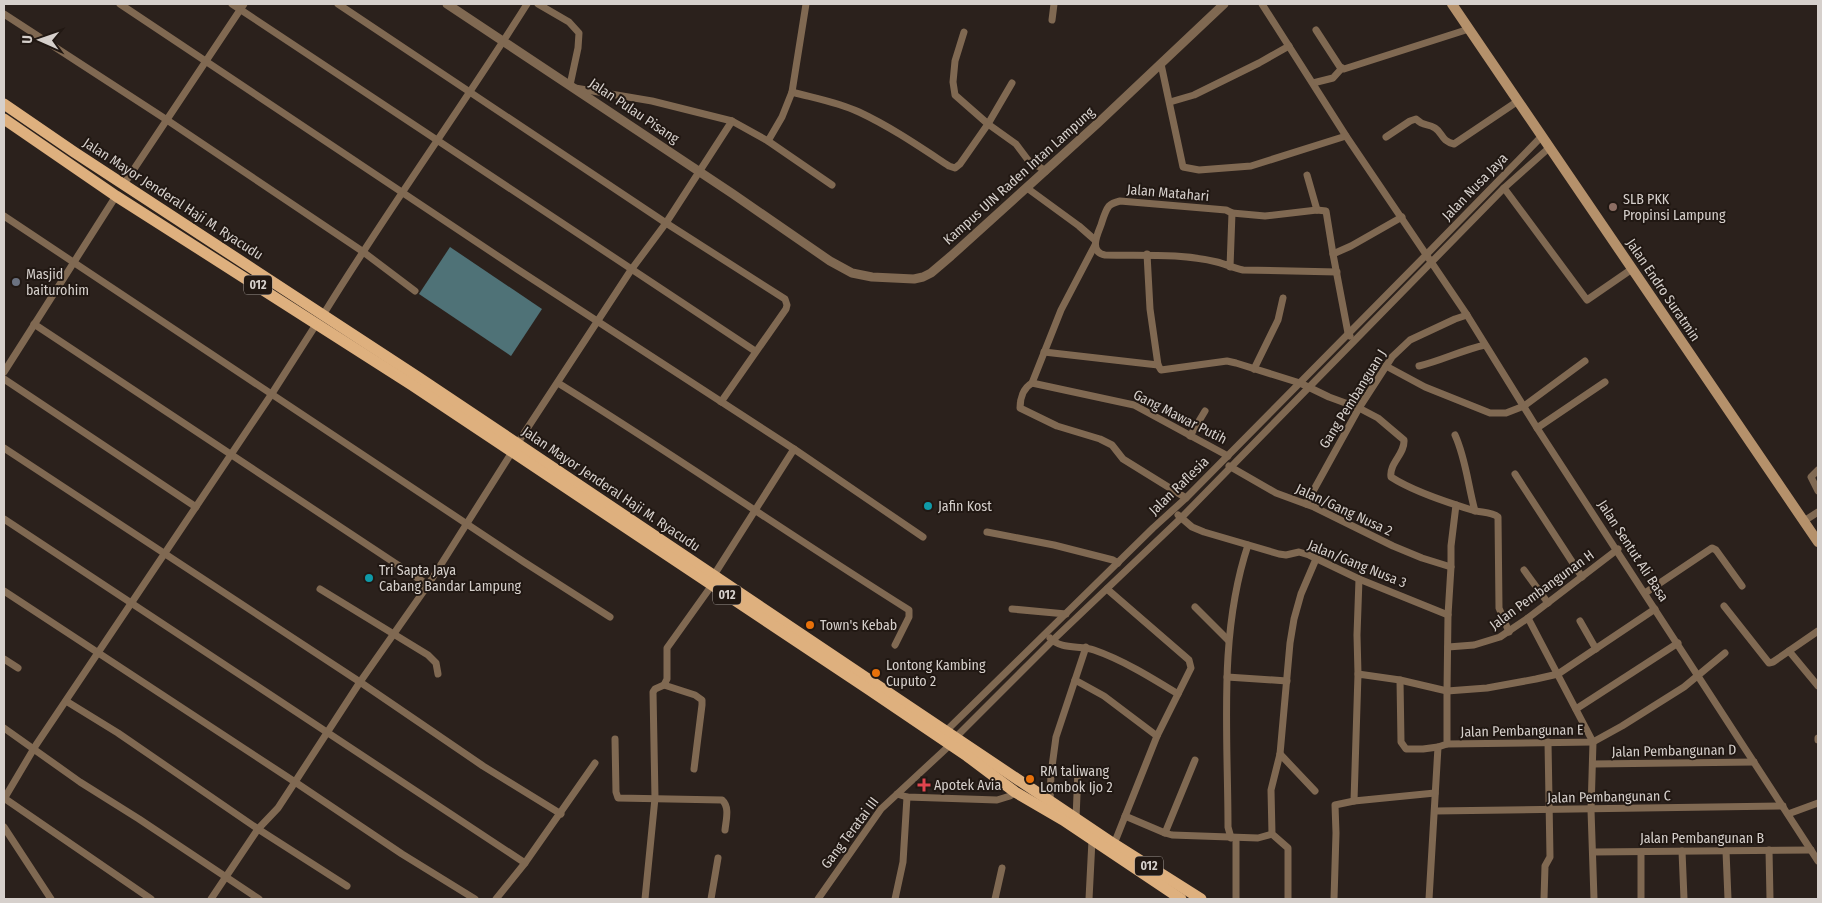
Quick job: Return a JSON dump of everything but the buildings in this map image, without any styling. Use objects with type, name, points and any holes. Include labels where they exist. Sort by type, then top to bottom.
[{"type":"main road","name":"Jalan Endro Suratmin","points":[[1452,4],[1818,542]]},
{"type":"main road","name":"Jalan Mayor Jenderal Haji M. Ryacudu","points":[[4,104],[320,319],[515,448],[676,561],[709,580]]},
{"type":"main road","points":[[14,126],[21,123],[21,116]]},
{"type":"main road","name":"Jalan Mayor Jenderal Haji M. Ryacudu","points":[[4,119],[116,196],[320,319]]},
{"type":"main road","points":[[33,140],[34,132],[40,128]]},
{"type":"main road","name":"Jalan Mayor Jenderal Haji M. Ryacudu","points":[[515,448],[691,560],[686,562],[686,565],[698,573],[949,738],[1076,818],[1093,837],[1114,844],[1201,899]]},
{"type":"main road","points":[[665,543],[668,548],[680,556],[680,560],[676,561]]},
{"type":"main road","name":"Jalan Mayor Jenderal Haji M. Ryacudu","points":[[949,738],[1015,792],[1093,837],[1181,899]]},
{"type":"main road","points":[[1052,802],[1068,815],[1067,819],[1063,820]]},
{"type":"street","points":[[120,4],[402,192],[794,449],[923,537]]},
{"type":"street","points":[[232,4],[242,6],[437,142],[755,351]]},
{"type":"street","points":[[338,4],[666,223],[785,300],[786,309],[721,402]]},
{"type":"street","name":"Jalan Pulau Pisang","points":[[447,4],[805,243]]},
{"type":"street","points":[[151,899],[4,798],[34,749],[132,604],[163,554],[231,456],[362,251],[437,142],[527,4]]},
{"type":"street","points":[[538,4],[570,22],[579,33],[573,87],[652,101],[732,121],[768,142],[832,185]]},
{"type":"street","points":[[768,142],[782,117],[792,92],[806,4]]},
{"type":"street","points":[[1052,20],[1054,4]]},
{"type":"street","name":"Jalan Sentut Ali Basa","points":[[1262,4],[1346,136],[1467,315],[1537,428],[1618,549],[1818,861]]},
{"type":"street","name":"Kampus UIN Raden Intan Lampung","points":[[805,243],[830,261],[852,273],[872,277],[923,277],[951,256],[1046,171],[1161,64],[1221,5]]},
{"type":"street","points":[[124,184],[242,6]]},
{"type":"street","points":[[4,14],[167,120],[362,251],[415,291]]},
{"type":"street","points":[[1313,83],[1333,78],[1342,68],[1469,29]]},
{"type":"street","points":[[1316,30],[1342,68]]},
{"type":"street","points":[[964,32],[954,61],[953,89],[955,95],[988,124],[1016,144],[1028,160],[1046,171]]},
{"type":"street","points":[[1170,102],[1194,95],[1259,64],[1289,46]]},
{"type":"street","points":[[1161,64],[1183,167],[1187,169],[1199,170],[1251,166],[1346,136]]},
{"type":"street","points":[[792,92],[858,112],[908,139],[952,168],[958,167],[988,124],[1012,83]]},
{"type":"street","points":[[1386,137],[1416,119],[1422,125],[1435,128],[1447,142],[1454,144],[1518,101]]},
{"type":"street","points":[[211,899],[258,830],[278,808],[360,682],[428,585],[631,270],[666,223],[732,121]]},
{"type":"street","name":"Jalan Nusa Jaya","points":[[1426,255],[1542,136]]},
{"type":"street","name":"Jalan Nusa Jaya","points":[[1432,262],[1504,188],[1550,147]]},
{"type":"street","points":[[1307,176],[1317,210],[1326,211],[1332,254],[1351,336]]},
{"type":"street","points":[[1027,188],[1079,226],[1095,242],[1096,250],[1100,254],[1146,254],[1217,262],[1243,270],[1337,272]]},
{"type":"street","points":[[1504,188],[1587,300],[1632,269]]},
{"type":"street","points":[[4,372],[116,196]]},
{"type":"street","name":"Jalan Matahari","points":[[1186,498],[1123,459],[1112,445],[1100,439],[1057,426],[1024,410],[1020,406],[1025,388],[1032,383],[1062,310],[1095,242],[1106,210],[1110,205],[1120,201],[1200,207],[1226,210],[1232,213],[1265,216],[1317,210]]},
{"type":"street","points":[[1230,267],[1232,213]]},
{"type":"street","points":[[4,216],[524,562],[610,617]]},
{"type":"street","points":[[1332,254],[1352,246],[1402,217]]},
{"type":"street","points":[[1146,254],[1150,309],[1158,365],[1161,370],[1165,371],[1227,361],[1303,385],[1359,408],[1378,418],[1404,440],[1403,448],[1390,471],[1391,477],[1456,505],[1498,516],[1499,608],[1509,632]]},
{"type":"street","name":"Jalan Raflesia","points":[[949,738],[1049,637],[1107,589],[1176,514],[1216,474],[1228,456],[1303,385],[1426,255]]},
{"type":"street","name":"Jalan Raflesia","points":[[1351,336],[1432,262]]},
{"type":"street","points":[[1254,369],[1278,320],[1282,298]]},
{"type":"street","name":"Gang Pembanguan J","points":[[1306,504],[1359,408],[1386,366],[1401,347],[1410,340],[1467,315]]},
{"type":"street","points":[[34,324],[428,585]]},
{"type":"street","points":[[1418,366],[1466,349],[1484,345]]},
{"type":"street","points":[[1044,352],[1158,365]]},
{"type":"street","points":[[1386,366],[1425,387],[1490,413],[1506,413],[1524,406],[1585,361]]},
{"type":"street","points":[[4,379],[196,507]]},
{"type":"street","points":[[1537,428],[1605,382]]},
{"type":"street","points":[[558,383],[909,610],[909,618],[895,645]]},
{"type":"street","name":"Gang Mawar Putih","points":[[1032,383],[1126,402],[1228,456]]},
{"type":"street","name":"Jalan Raflesia","points":[[949,738],[1049,637],[1066,614],[1118,563],[1176,514],[1186,498],[1216,474],[1230,466],[1303,385]]},
{"type":"street","points":[[1190,436],[1205,411]]},
{"type":"street","points":[[1455,435],[1464,460],[1469,494],[1475,511]]},
{"type":"street","points":[[4,448],[360,682],[483,766],[561,814]]},
{"type":"street","points":[[645,899],[655,798],[653,692],[664,685],[667,679],[667,648],[794,449]]},
{"type":"street","name":"Jalan/Gang Nusa 2","points":[[1230,466],[1276,493],[1306,504],[1393,546],[1422,558],[1452,567]]},
{"type":"street","points":[[1818,470],[1811,477],[1818,491]]},
{"type":"street","points":[[1515,474],[1582,577]]},
{"type":"street","points":[[1447,744],[1448,615],[1452,567],[1451,546],[1456,505]]},
{"type":"street","points":[[1804,521],[1818,512]]},
{"type":"street","name":"Jalan/Gang Nusa 3","points":[[1176,514],[1192,527],[1204,532],[1286,555],[1303,553],[1359,579],[1448,615]]},
{"type":"street","points":[[4,519],[525,863]]},
{"type":"street","points":[[987,532],[1054,545],[1113,560],[1118,563]]},
{"type":"street","points":[[1236,899],[1234,838],[1228,827],[1228,640],[1236,586],[1248,545]]},
{"type":"street","points":[[1645,593],[1712,548],[1716,550],[1742,586]]},
{"type":"street","name":"Jalan Pembangunan H","points":[[1448,647],[1474,645],[1490,641],[1509,632],[1618,549]]},
{"type":"street","points":[[1288,899],[1288,848],[1272,834],[1271,790],[1280,754],[1294,619],[1301,594],[1316,559]]},
{"type":"street","points":[[1524,570],[1548,603]]},
{"type":"street","points":[[1354,801],[1359,579]]},
{"type":"street","points":[[320,588],[434,660],[438,674]]},
{"type":"street","points":[[1107,589],[1189,660],[1190,668],[1158,736],[1114,844]]},
{"type":"street","points":[[4,591],[402,854],[475,899]]},
{"type":"street","points":[[1724,606],[1769,664],[1818,631]]},
{"type":"street","points":[[1196,607],[1228,640]]},
{"type":"street","points":[[1012,609],[1066,614]]},
{"type":"street","points":[[1358,674],[1400,680],[1447,691],[1498,687],[1558,674],[1655,609]]},
{"type":"street","points":[[1528,618],[1593,742],[1594,899]]},
{"type":"street","points":[[1580,621],[1596,649]]},
{"type":"street","points":[[1049,637],[1068,646],[1086,647],[1114,658],[1178,694]]},
{"type":"street","points":[[1576,709],[1678,644]]},
{"type":"street","points":[[1052,802],[1051,774],[1059,722],[1086,647]]},
{"type":"street","points":[[1789,651],[1818,686]]},
{"type":"street","name":"Jalan Pembangunan E","points":[[1400,680],[1401,742],[1406,749],[1447,744],[1593,742],[1630,722],[1699,676],[1726,653]]},
{"type":"street","points":[[4,659],[18,668]]},
{"type":"street","points":[[1227,677],[1287,681]]},
{"type":"street","points":[[1075,680],[1104,696],[1158,736]]},
{"type":"street","points":[[664,685],[695,695],[702,700],[694,769]]},
{"type":"street","points":[[66,701],[118,733],[258,830],[347,886]]},
{"type":"street","points":[[4,728],[80,782],[259,899]]},
{"type":"street","points":[[615,738],[617,797],[620,799],[722,800],[726,804],[727,810],[725,830]]},
{"type":"street","name":"Gang Teratai III","points":[[818,899],[881,808],[897,794],[949,738]]},
{"type":"street","points":[[1544,899],[1544,866],[1550,857],[1548,742]]},
{"type":"street","points":[[1429,899],[1438,746]]},
{"type":"street","points":[[1280,754],[1314,791]]},
{"type":"street","points":[[1164,833],[1195,760]]},
{"type":"street","name":"Jalan Pembangunan D","points":[[1593,764],[1754,762]]},
{"type":"street","points":[[496,899],[561,814],[595,763]]},
{"type":"street","points":[[1076,818],[1078,771]]},
{"type":"street","points":[[897,794],[907,797],[997,800],[1010,796],[1015,792]]},
{"type":"street","points":[[1334,899],[1336,833],[1334,805],[1354,801],[1435,793]]},
{"type":"street","points":[[895,899],[903,862],[907,797]]},
{"type":"street","points":[[1788,814],[1818,803]]},
{"type":"street","name":"Jalan Pembangunan C","points":[[1435,811],[1782,806]]},
{"type":"street","points":[[1125,816],[1164,833],[1234,838],[1258,838],[1272,834]]},
{"type":"street","points":[[4,827],[52,899]]},
{"type":"street","points":[[1089,899],[1093,837]]},
{"type":"street","points":[[1769,850],[1770,899]]},
{"type":"street","name":"Jalan Pembangunan B","points":[[1593,852],[1811,850]]},
{"type":"street","points":[[1682,851],[1684,899]]},
{"type":"street","points":[[1726,851],[1728,899]]},
{"type":"street","points":[[1641,852],[1641,899]]},
{"type":"street","points":[[711,899],[718,858]]},
{"type":"street","points":[[995,899],[1002,868]]},
{"type":"water","points":[[450,247],[542,309],[511,356],[419,294]]},
{"type":"place","name":"SLB PKK Propinsi Lampung","points":[[1613,207]]},
{"type":"place","name":"Masjid baiturohim","points":[[16,282]]},
{"type":"place","name":"Jafin Kost","points":[[928,506]]},
{"type":"place","name":"Tri Sapta Jaya Cabang Bandar Lampung","points":[[369,578]]},
{"type":"place","name":"Town's Kebab","points":[[810,625]]},
{"type":"place","name":"Lontong Kambing Cuputo 2","points":[[876,673]]},
{"type":"place","name":"RM taliwang Lombok Ijo 2","points":[[1030,779]]},
{"type":"place","name":"Apotek Avia","points":[[924,785]]}]
